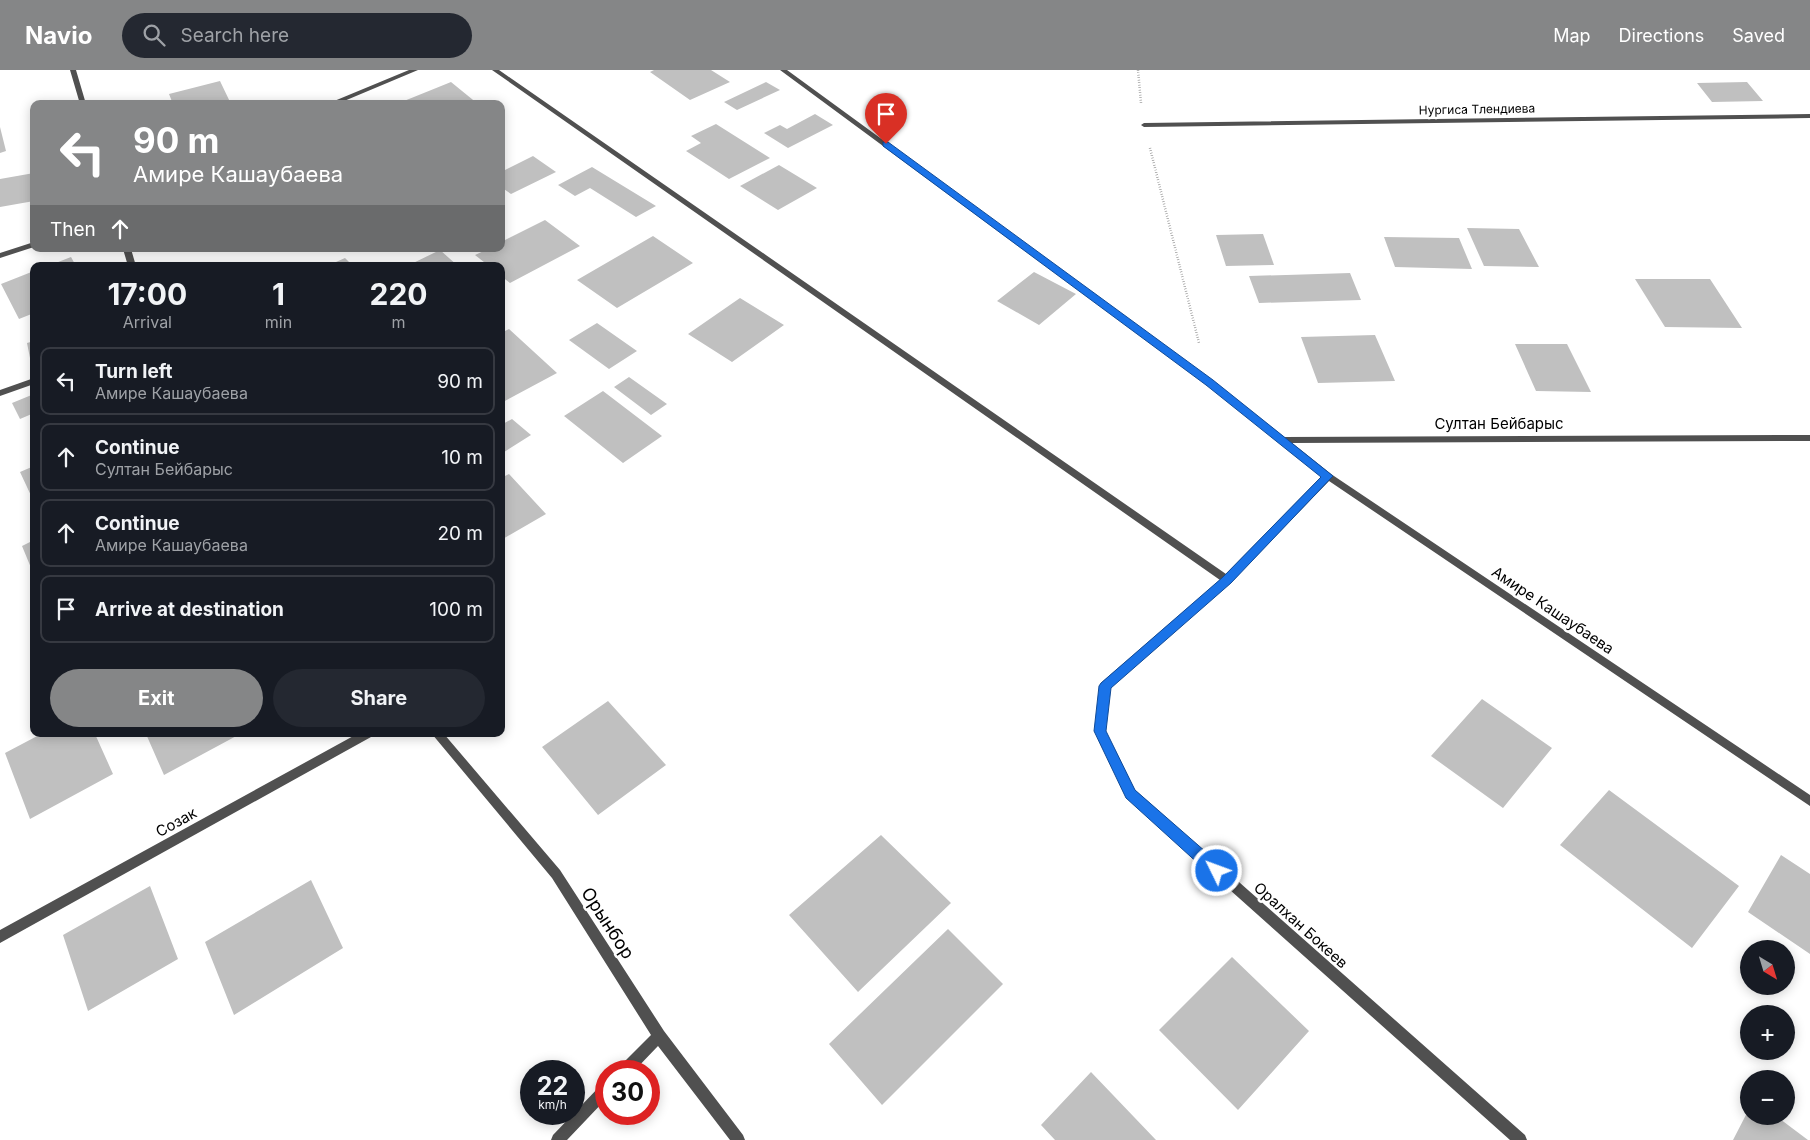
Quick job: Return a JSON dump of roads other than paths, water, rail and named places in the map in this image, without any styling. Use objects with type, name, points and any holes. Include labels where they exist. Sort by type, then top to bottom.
[{"type":"street","points":[[73,70],[82,100]]},
{"type":"street","points":[[340,100],[415,70]]},
{"type":"street","points":[[495,70],[1227,580]]},
{"type":"street","points":[[783,70],[1209,382],[1282,440]]},
{"type":"street","name":"Нургиса Тлендиева","points":[[1144,125],[1810,116]]},
{"type":"street","points":[[0,256],[30,245]]},
{"type":"street","points":[[0,393],[30,382]]},
{"type":"street","name":"Султан Бейбарыс","points":[[1282,440],[1810,438]]},
{"type":"street","name":"Амире Кашаубаева","points":[[1282,440],[1328,476],[1810,801]]},
{"type":"street","name":"Оралхан Бокеев","points":[[1328,476],[1227,580],[1105,686],[1100,731],[1130,794],[1520,1140]]},
{"type":"street","name":"Созак","points":[[0,936],[362,737]]},
{"type":"street","name":"Орынбор","points":[[440,737],[556,874],[659,1036],[738,1140]]},
{"type":"street","points":[[636,1060],[659,1036]]},
{"type":"street","points":[[558,1140],[595,1101]]}]
